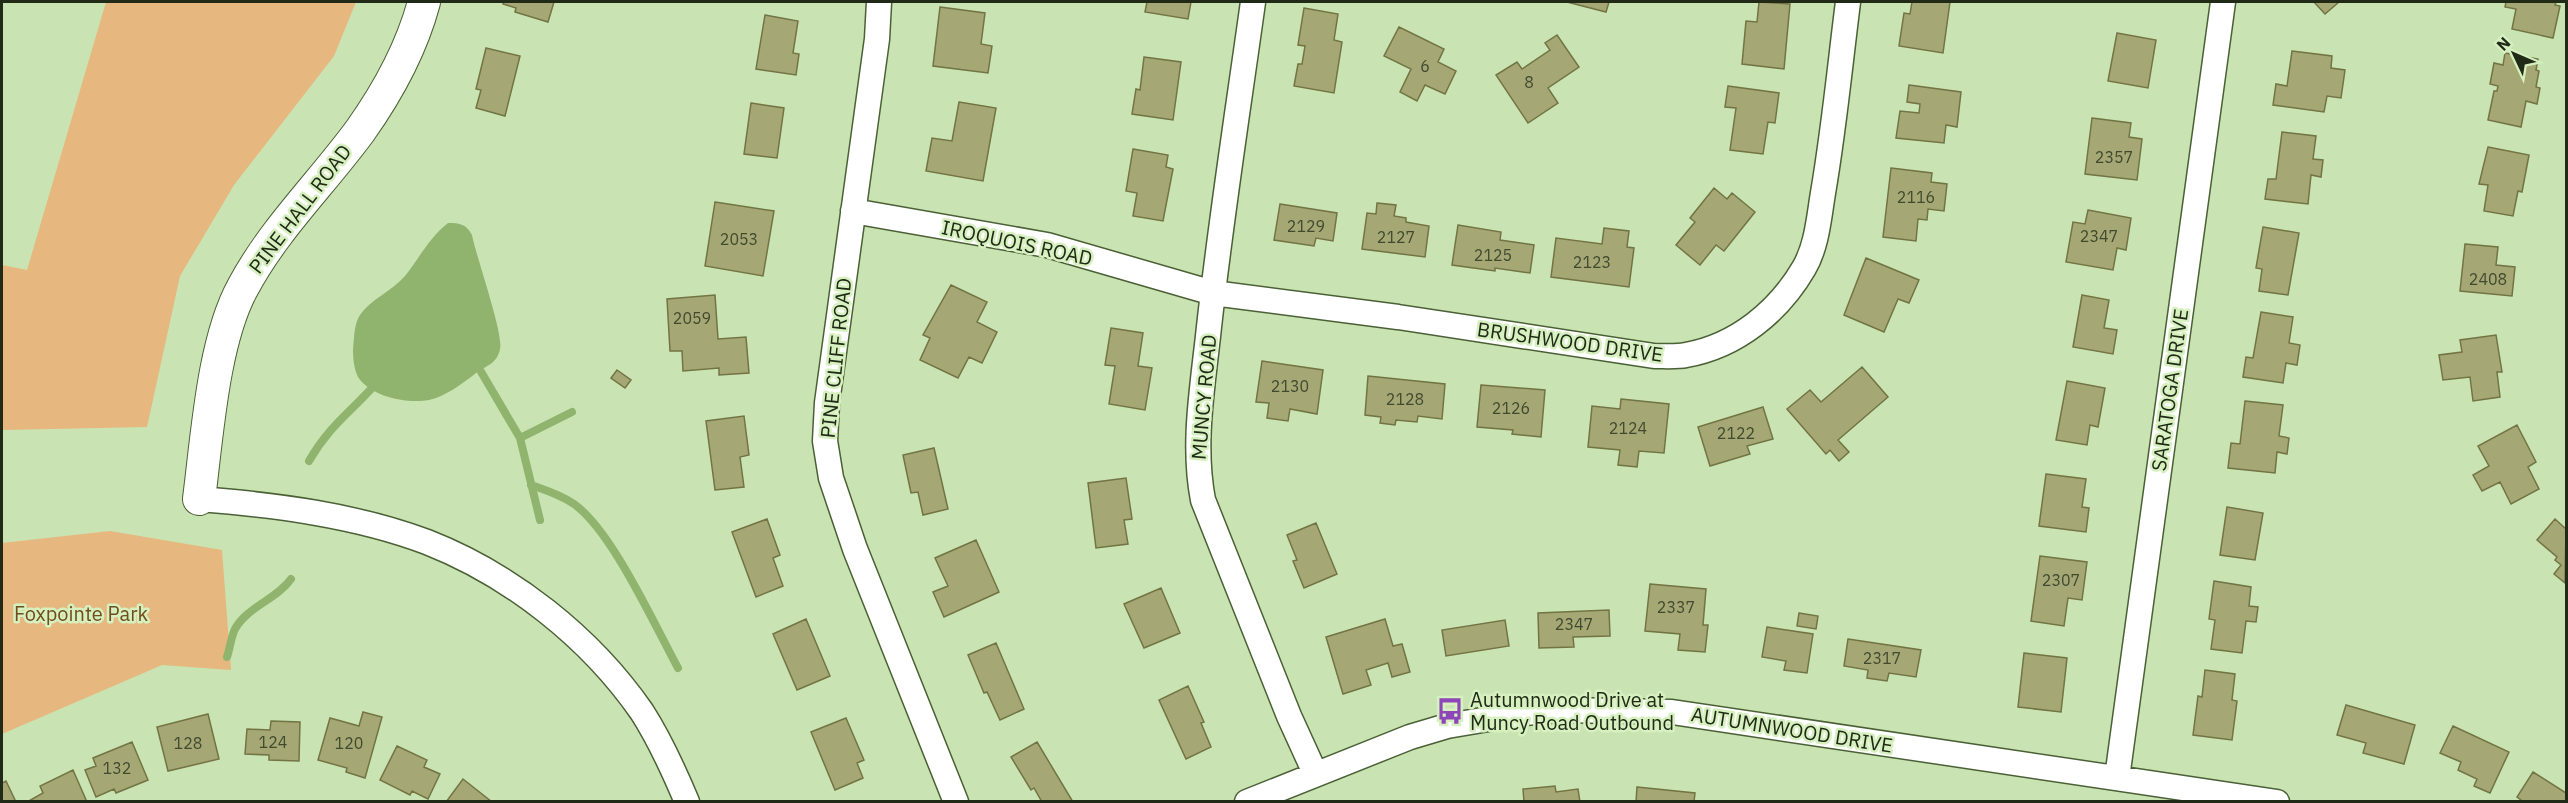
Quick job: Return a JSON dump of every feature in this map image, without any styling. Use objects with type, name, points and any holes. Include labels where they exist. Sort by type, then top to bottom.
[{"type":"street","name":"PINE HALL ROAD","points":[[199,499],[226,327],[241,289],[261,254],[287,219],[360,131],[392,80],[419,21],[424,2]]},
{"type":"street","name":"PINE CLIFF ROAD","points":[[879,2],[877,39],[827,403],[826,450],[831,478],[855,549],[956,801]]},
{"type":"street","name":"MUNCY ROAD","points":[[1253,2],[1213,293],[1199,418],[1198,472],[1203,500],[1289,717],[1315,773]]},
{"type":"street","name":"BRUSHWOOD DRIVE","points":[[1213,293],[1398,317],[1654,356],[1684,356],[1714,349],[1741,334],[1777,306],[1805,267],[1817,232],[1826,178],[1848,2]]},
{"type":"street","name":"SARATOGA DRIVE","points":[[2117,778],[2223,2]]},
{"type":"street","name":"IROQUOIS ROAD","points":[[853,211],[1047,245],[1213,293]]},
{"type":"street","points":[[199,499],[267,506],[395,531],[454,554],[506,583],[560,622],[619,684],[642,712],[662,746],[687,801]]},
{"type":"street","name":"AUTUMNWOOD DRIVE","points":[[1247,801],[1410,737],[1447,726],[1524,713],[1562,710],[1672,712],[2277,801]]},
{"type":"green space","points":[[106,2],[356,2],[334,56],[234,185],[180,276],[147,427],[2,430],[2,265],[27,270]]},
{"type":"green space","name":"Foxpointe Park","points":[[110,531],[222,550],[231,670],[162,665],[2,734],[2,543]]},
{"type":"shaded area","points":[[448,223],[462,225],[472,235],[498,328],[499,354],[491,364],[442,396],[420,401],[390,398],[371,390],[358,377],[353,350],[358,318],[370,304],[405,276],[430,241]]},
{"type":"building","points":[[503,2],[554,2],[548,22],[515,12],[516,8],[503,4]]},
{"type":"building","points":[[1147,2],[1191,2],[1188,19],[1145,12]]},
{"type":"building","points":[[1567,2],[1609,2],[1606,12]]},
{"type":"building","points":[[1759,2],[1790,4],[1784,69],[1742,64],[1746,21],[1757,22]]},
{"type":"building","points":[[1912,2],[1950,2],[1943,53],[1899,46],[1904,13],[1910,14]]},
{"type":"building","points":[[2314,2],[2339,2],[2325,14]]},
{"type":"building","points":[[2506,2],[2556,2],[2555,5],[2560,6],[2553,38],[2512,29],[2516,9],[2505,7]]},
{"type":"building","points":[[940,7],[985,13],[981,44],[992,46],[988,73],[933,66]]},
{"type":"building","points":[[1304,8],[1338,14],[1334,40],[1342,42],[1334,93],[1294,86],[1298,64],[1302,64],[1305,46],[1298,45]]},
{"type":"building","points":[[765,15],[798,21],[793,53],[799,54],[796,75],[756,69]]},
{"type":"building","points":[[1399,27],[1444,49],[1438,62],[1456,71],[1445,94],[1425,85],[1417,101],[1400,92],[1411,69],[1384,56]]},
{"type":"building","points":[[2117,33],[2156,40],[2148,88],[2108,81]]},
{"type":"building","points":[[1557,35],[1579,67],[1548,88],[1558,103],[1528,123],[1496,75],[1517,62],[1522,69],[1550,50],[1545,43]]},
{"type":"building","points":[[486,48],[520,56],[505,116],[476,108],[481,90],[476,89]]},
{"type":"building","points":[[2292,51],[2332,56],[2331,68],[2345,70],[2341,98],[2327,96],[2324,112],[2273,105],[2276,84],[2287,86]]},
{"type":"building","points":[[2505,53],[2538,59],[2536,70],[2539,71],[2536,87],[2540,88],[2537,104],[2526,101],[2521,127],[2488,120],[2494,91],[2497,91],[2498,86],[2490,84],[2494,63],[2503,65]]},
{"type":"building","points":[[1144,57],[1181,62],[1173,120],[1132,114],[1136,89],[1140,90]]},
{"type":"building","points":[[1909,85],[1961,92],[1957,127],[1946,125],[1944,143],[1896,138],[1900,111],[1919,113],[1920,104],[1907,102]]},
{"type":"building","points":[[1728,86],[1779,93],[1775,123],[1768,122],[1763,154],[1730,150],[1736,108],[1725,107]]},
{"type":"building","points":[[959,102],[996,108],[983,181],[926,171],[932,138],[952,141]]},
{"type":"building","points":[[751,103],[784,108],[777,158],[744,154]]},
{"type":"building","points":[[2092,118],[2131,123],[2129,137],[2142,139],[2137,180],[2085,174]]},
{"type":"building","points":[[2282,132],[2316,136],[2313,159],[2323,160],[2321,177],[2311,175],[2308,204],[2265,199],[2268,179],[2276,179]]},
{"type":"building","points":[[2488,147],[2529,155],[2522,192],[2518,191],[2513,216],[2484,211],[2488,185],[2479,184]]},
{"type":"building","points":[[1133,149],[1168,155],[1166,167],[1173,169],[1163,221],[1133,216],[1137,193],[1126,191]]},
{"type":"building","points":[[1891,168],[1932,173],[1931,182],[1947,184],[1944,211],[1928,209],[1927,220],[1918,219],[1916,241],[1883,237]]},
{"type":"building","points":[[1714,188],[1727,199],[1732,193],[1755,212],[1724,251],[1716,245],[1700,265],[1676,245],[1695,222],[1690,218]]},
{"type":"building","points":[[715,202],[774,211],[763,276],[705,266]]},
{"type":"building","points":[[1377,203],[1396,205],[1394,216],[1406,218],[1406,222],[1429,226],[1425,257],[1362,249],[1367,213],[1376,214]]},
{"type":"building","points":[[1280,204],[1337,213],[1333,241],[1316,238],[1314,246],[1274,240]]},
{"type":"building","points":[[2088,210],[2131,218],[2126,250],[2117,248],[2113,270],[2066,262],[2073,222],[2085,224]]},
{"type":"building","points":[[1458,225],[1501,232],[1500,240],[1534,245],[1530,273],[1452,265]]},
{"type":"building","points":[[2263,227],[2299,233],[2288,295],[2259,291],[2262,269],[2256,268]]},
{"type":"building","points":[[1604,228],[1629,231],[1627,247],[1634,248],[1629,287],[1551,277],[1556,238],[1602,244]]},
{"type":"building","points":[[2465,244],[2498,247],[2496,265],[2515,267],[2512,296],[2460,291]]},
{"type":"building","points":[[1866,258],[1919,280],[1909,303],[1898,299],[1884,332],[1844,315]]},
{"type":"building","points":[[951,285],[987,302],[977,322],[997,332],[982,363],[969,357],[958,378],[920,360],[930,338],[923,335]]},
{"type":"building","points":[[715,295],[718,339],[746,337],[749,373],[719,375],[719,368],[683,371],[682,351],[670,351],[667,299]]},
{"type":"building","points":[[2082,295],[2109,300],[2104,328],[2117,330],[2113,354],[2073,347]]},
{"type":"building","points":[[2261,312],[2293,317],[2289,343],[2300,345],[2297,365],[2286,363],[2283,383],[2243,377],[2246,357],[2253,358]]},
{"type":"building","points":[[1111,328],[1143,333],[1138,366],[1152,368],[1145,410],[1109,404],[1115,366],[1105,365]]},
{"type":"building","points":[[2496,335],[2502,372],[2497,372],[2500,397],[2473,401],[2470,377],[2443,380],[2439,355],[2462,352],[2460,340]]},
{"type":"building","points":[[1262,361],[1323,370],[1317,414],[1290,409],[1288,421],[1267,418],[1269,403],[1256,402]]},
{"type":"building","points":[[1862,367],[1888,397],[1838,440],[1849,452],[1839,461],[1830,450],[1826,454],[1787,409],[1810,390],[1821,402]]},
{"type":"building","points":[[617,370],[631,380],[625,388],[611,378]]},
{"type":"building","points":[[1368,376],[1445,384],[1442,419],[1418,416],[1417,422],[1396,420],[1395,425],[1380,423],[1381,417],[1365,415]]},
{"type":"building","points":[[2067,381],[2105,388],[2098,427],[2090,425],[2087,445],[2056,440]]},
{"type":"building","points":[[1481,385],[1545,390],[1541,437],[1512,434],[1513,430],[1477,427]]},
{"type":"building","points":[[1621,399],[1669,404],[1664,453],[1639,451],[1637,467],[1618,465],[1620,450],[1588,447],[1592,406],[1620,409]]},
{"type":"building","points":[[2245,401],[2283,405],[2279,436],[2289,438],[2287,454],[2277,452],[2275,473],[2228,468],[2231,443],[2240,444]]},
{"type":"building","points":[[1763,407],[1773,439],[1747,446],[1750,454],[1710,466],[1698,427]]},
{"type":"building","points":[[744,416],[749,455],[740,457],[744,487],[715,490],[706,421]]},
{"type":"building","points":[[2517,425],[2536,462],[2528,467],[2539,489],[2511,504],[2500,482],[2482,491],[2473,475],[2489,466],[2478,446]]},
{"type":"building","points":[[934,448],[948,509],[923,515],[918,492],[911,493],[903,455]]},
{"type":"building","points":[[2046,474],[2086,479],[2082,507],[2089,508],[2086,532],[2039,526]]},
{"type":"building","points":[[1126,478],[1132,519],[1124,520],[1128,544],[1096,548],[1088,483]]},
{"type":"building","points":[[2227,507],[2263,513],[2255,560],[2220,555]]},
{"type":"building","points":[[767,519],[780,555],[773,558],[783,586],[756,597],[732,532]]},
{"type":"building","points":[[2555,519],[2566,529],[2565,583],[2554,574],[2561,565],[2555,560],[2557,557],[2537,540]]},
{"type":"building","points":[[1316,523],[1337,574],[1304,588],[1293,561],[1297,560],[1287,535]]},
{"type":"building","points":[[976,540],[999,592],[944,617],[933,592],[948,586],[935,558]]},
{"type":"building","points":[[2040,556],[2087,562],[2082,600],[2068,598],[2064,626],[2031,621]]},
{"type":"building","points":[[2214,581],[2251,587],[2249,606],[2258,607],[2256,622],[2246,621],[2242,653],[2211,649],[2215,620],[2209,619]]},
{"type":"building","points":[[1650,584],[1706,589],[1703,625],[1708,625],[1705,652],[1678,650],[1680,634],[1645,631]]},
{"type":"building","points":[[1161,588],[1180,633],[1144,648],[1124,604]]},
{"type":"building","points":[[1609,610],[1610,636],[1573,637],[1574,647],[1539,648],[1538,613]]},
{"type":"building","points":[[1799,613],[1818,616],[1816,629],[1797,626]]},
{"type":"building","points":[[806,619],[830,676],[797,690],[773,634]]},
{"type":"building","points":[[1385,619],[1393,646],[1402,644],[1410,672],[1392,677],[1388,663],[1366,670],[1371,685],[1343,694],[1326,637]]},
{"type":"building","points":[[1505,620],[1509,646],[1446,656],[1442,630]]},
{"type":"building","points":[[1767,627],[1813,634],[1807,673],[1784,670],[1786,661],[1762,657]]},
{"type":"building","points":[[1848,639],[1921,650],[1916,677],[1889,673],[1887,681],[1867,678],[1868,670],[1844,666]]},
{"type":"building","points":[[996,643],[1024,709],[1000,720],[987,692],[984,693],[968,655]]},
{"type":"building","points":[[2024,653],[2067,658],[2061,712],[2018,707]]},
{"type":"building","points":[[2205,670],[2235,674],[2232,700],[2237,701],[2232,740],[2193,735],[2198,696],[2202,697]]},
{"type":"building","points":[[1188,686],[1204,722],[1201,723],[1211,747],[1186,759],[1159,700]]},
{"type":"building","points":[[2346,705],[2415,725],[2404,764],[2363,753],[2366,743],[2337,735]]},
{"type":"building","points":[[363,712],[382,717],[365,778],[346,772],[347,768],[318,760],[330,718],[359,726]]},
{"type":"building","points":[[208,714],[219,759],[168,771],[157,727]]},
{"type":"building","points":[[846,718],[864,760],[857,763],[863,778],[835,790],[811,732]]},
{"type":"building","points":[[271,721],[300,722],[299,761],[269,760],[269,755],[245,754],[247,729],[270,730]]},
{"type":"building","points":[[2453,726],[2509,752],[2490,793],[2474,786],[2477,779],[2458,770],[2461,762],[2440,753]]},
{"type":"building","points":[[132,742],[148,780],[116,793],[114,789],[96,797],[85,770],[96,766],[93,758]]},
{"type":"building","points":[[1037,742],[1073,802],[1042,802],[1034,788],[1031,790],[1011,757]]},
{"type":"building","points":[[397,746],[427,760],[424,767],[440,774],[428,799],[412,791],[410,795],[380,780]]},
{"type":"building","points":[[73,770],[87,802],[27,802],[43,793],[40,786]]},
{"type":"building","points":[[2533,772],[2566,793],[2566,802],[2524,802],[2517,797]]},
{"type":"building","points":[[463,779],[492,802],[446,802]]},
{"type":"building","points":[[6,781],[16,802],[2,802],[2,783]]},
{"type":"building","points":[[1555,786],[1556,792],[1578,789],[1580,802],[1524,802],[1523,789]]},
{"type":"building","points":[[1637,787],[1695,793],[1694,802],[1636,802]]},
{"type":"waterway","points":[[480,370],[520,438],[540,520]]},
{"type":"waterway","points":[[309,461],[330,431],[371,389]]},
{"type":"waterway","points":[[520,438],[572,412]]},
{"type":"waterway","points":[[531,485],[574,504],[603,535],[631,580],[678,668]]},
{"type":"waterway","points":[[227,657],[235,629],[240,621],[291,579]]},
{"type":"place","name":"Autumnwood Drive at Muncy Road Outbound","points":[[1450,711]]}]
